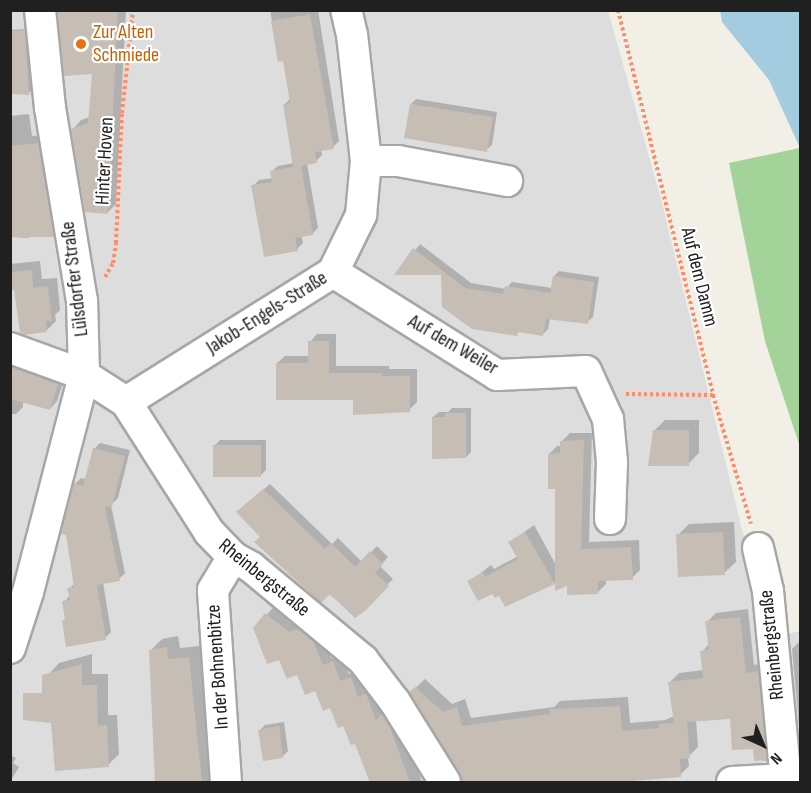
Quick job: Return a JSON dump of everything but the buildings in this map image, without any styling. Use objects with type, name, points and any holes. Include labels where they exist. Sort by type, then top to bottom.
[{"type":"street","name":"Lülsdorfer Straße","points":[[10,648],[28,592],[84,375],[82,301],[50,108],[40,10]]},
{"type":"street","name":"Jakob-Engels-Straße","points":[[126,402],[333,272],[361,215],[366,160],[352,35],[346,10]]},
{"type":"street","points":[[366,160],[398,161],[507,181]]},
{"type":"street","name":"Auf dem Weiler","points":[[333,272],[497,375],[590,382]]},
{"type":"street","name":"Rheinbergstraße","points":[[10,348],[84,375],[126,402],[209,532],[233,557],[251,567],[363,660],[395,702],[445,783]]},
{"type":"street","points":[[590,382],[608,419],[612,462],[610,519]]},
{"type":"street","name":"Rheinbergstraße","points":[[732,783],[785,781],[768,591],[758,548]]},
{"type":"street","name":"In der Bohnenbitze","points":[[226,783],[213,590],[233,557]]},
{"type":"path","name":"Hinter Hoven","points":[[82,301],[100,285],[113,263],[122,113],[133,10]]},
{"type":"path","name":"Auf dem Damm","points":[[618,10],[713,394],[758,548]]},
{"type":"path","points":[[590,382],[713,394]]},
{"type":"shaded area","points":[[10,11],[608,11],[661,199],[764,619],[780,636],[800,631],[800,782],[11,782]]},
{"type":"green space","points":[[800,148],[800,447],[765,341],[729,163]]},
{"type":"water","points":[[720,11],[800,11],[800,148],[769,80],[722,22]]},
{"type":"place","name":"Zur Alten Schmiede","points":[[81,44]]}]
